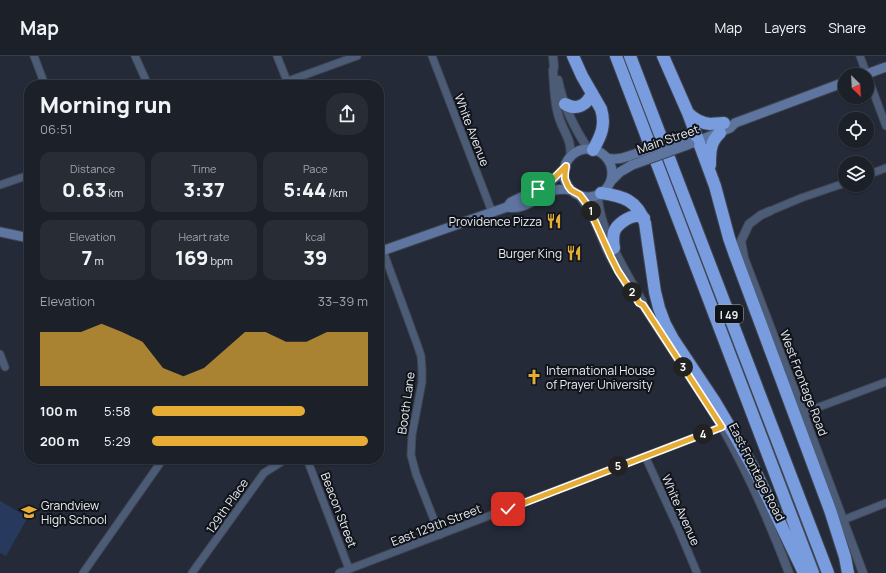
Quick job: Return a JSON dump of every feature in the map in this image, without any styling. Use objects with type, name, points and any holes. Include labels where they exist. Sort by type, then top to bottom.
[{"type":"highway","points":[[574,56],[578,67],[601,109],[604,121],[600,136],[591,150]]},
{"type":"highway","name":"I 49","points":[[616,56],[813,573]]},
{"type":"highway","name":"I 49","points":[[630,56],[828,573]]},
{"type":"highway","points":[[663,56],[688,114],[693,139],[710,170],[729,238],[830,510],[845,557],[848,573]]},
{"type":"highway","points":[[565,104],[572,107],[580,107],[588,101],[592,93]]},
{"type":"highway","points":[[688,114],[703,123],[718,123],[726,126],[715,139],[711,147],[710,170]]},
{"type":"highway","points":[[600,194],[613,195],[626,199],[635,205],[644,218],[655,292],[659,308],[666,324],[673,339],[715,402],[738,441],[762,486],[804,573]]},
{"type":"highway","points":[[614,248],[613,236],[618,226],[627,219],[633,217],[638,216],[644,218]]},
{"type":"main road","points":[[874,72],[886,67]]},
{"type":"main road","name":"Main Street","points":[[607,158],[630,161],[838,85]]},
{"type":"main road","points":[[384,251],[507,207],[511,202],[544,186],[557,176],[568,162],[579,152],[591,150],[600,153],[607,158],[610,164],[612,170],[611,181],[600,194],[590,197],[580,195],[571,190],[563,189],[554,191],[514,209],[507,207]]},
{"type":"main road","name":"Main Street","points":[[611,181],[630,161]]},
{"type":"main road","points":[[568,162],[565,179],[571,190]]},
{"type":"main road","points":[[0,232],[24,237]]},
{"type":"street","points":[[34,56],[43,80]]},
{"type":"street","points":[[135,56],[146,80]]},
{"type":"street","points":[[278,56],[287,80]]},
{"type":"street","points":[[290,80],[357,56]]},
{"type":"street","name":"White Avenue","points":[[432,56],[492,212]]},
{"type":"street","points":[[553,56],[557,112],[570,143],[571,151],[568,162]]},
{"type":"street","points":[[860,56],[864,68]]},
{"type":"street","points":[[554,67],[565,104],[575,128],[591,150]]},
{"type":"street","points":[[874,95],[886,126]]},
{"type":"street","points":[[874,172],[886,168]]},
{"type":"street","points":[[0,185],[24,177]]},
{"type":"street","points":[[770,211],[838,185]]},
{"type":"street","name":"East Frontage Road","points":[[600,194],[600,214],[614,248],[643,305],[722,427],[746,472],[778,542],[790,573]]},
{"type":"street","name":"East Frontage Road","points":[[580,195],[591,212],[618,271],[639,303],[643,305]]},
{"type":"street","name":"West Frontage Road","points":[[770,211],[761,215],[749,224],[741,241],[744,258],[863,573]]},
{"type":"street","name":"Booth Lane","points":[[384,260],[421,356],[422,382],[412,436],[411,455],[416,474],[440,535]]},
{"type":"street","points":[[0,354],[5,367]]},
{"type":"street","points":[[803,413],[886,382]]},
{"type":"street","name":"East 129th Street","points":[[339,573],[722,427]]},
{"type":"street","name":"White Avenue","points":[[645,456],[679,530],[696,573]]},
{"type":"street","points":[[83,573],[159,464]]},
{"type":"street","name":"129th Place","points":[[192,573],[264,473],[278,464]]},
{"type":"street","name":"Beacon Street","points":[[309,464],[349,569]]},
{"type":"street","points":[[843,520],[886,503]]},
{"type":"shaded area","points":[[0,501],[28,517],[6,556],[0,553]]},
{"type":"place","name":"Providence Pizza","points":[[554,221]]},
{"type":"place","name":"Burger King","points":[[574,253]]},
{"type":"place","name":"International House of Prayer University","points":[[534,377]]},
{"type":"place","name":"Grandview High School","points":[[29,512]]},
{"type":"route","points":[[508,509],[722,427],[643,305],[639,303],[618,271],[586,203],[580,195],[571,190],[568,186],[565,179],[566,166],[551,181],[538,189]]}]
